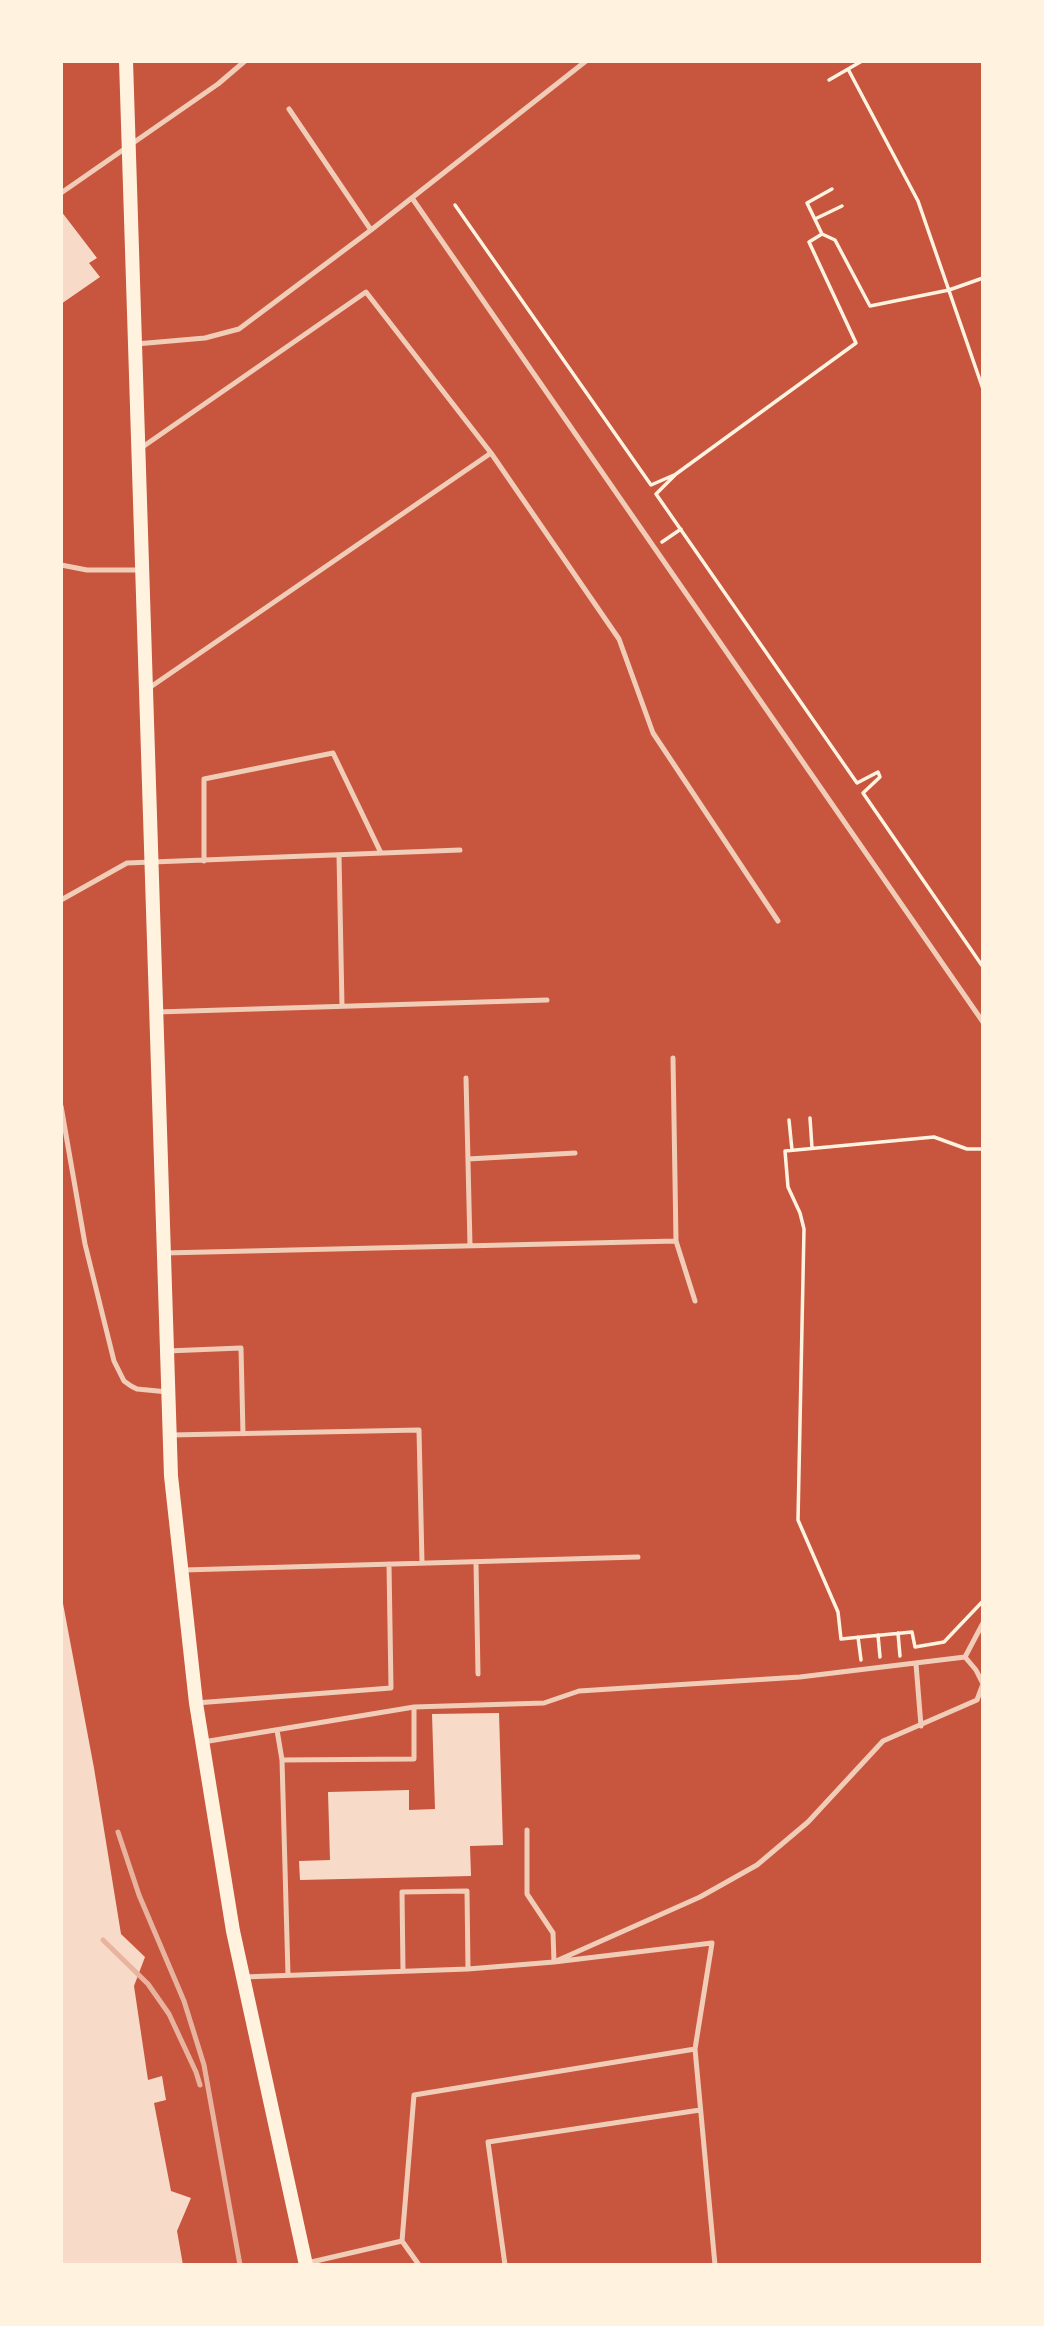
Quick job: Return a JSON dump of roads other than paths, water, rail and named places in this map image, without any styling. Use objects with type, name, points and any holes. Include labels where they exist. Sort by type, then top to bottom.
[{"type":"main road","points":[[126,61],[171,1476],[196,1703],[233,1931],[305,2264]]},
{"type":"lane","points":[[61,193],[218,84],[246,61]]},
{"type":"lane","points":[[136,344],[205,338],[239,329],[371,230],[586,61]]},
{"type":"lane","points":[[289,109],[371,230]]},
{"type":"lane","points":[[412,198],[983,1022]]},
{"type":"lane","points":[[139,449],[366,292],[491,453],[619,639],[653,733],[778,921]]},
{"type":"lane","points":[[147,690],[491,453]]},
{"type":"lane","points":[[61,565],[87,570],[141,570]]},
{"type":"lane","points":[[204,861],[204,779],[333,753],[382,853]]},
{"type":"lane","points":[[61,900],[127,863],[460,850]]},
{"type":"lane","points":[[338,855],[342,1006]]},
{"type":"lane","points":[[156,1012],[547,1000]]},
{"type":"lane","points":[[673,1058],[676,1241],[695,1301]]},
{"type":"lane","points":[[466,1078],[470,1245]]},
{"type":"lane","points":[[61,1105],[85,1244],[114,1361],[124,1381],[136,1389],[168,1392]]},
{"type":"lane","points":[[468,1159],[575,1153]]},
{"type":"lane","points":[[164,1253],[676,1241]]},
{"type":"lane","points":[[167,1351],[241,1348],[243,1434]]},
{"type":"lane","points":[[170,1435],[419,1430],[422,1563]]},
{"type":"lane","points":[[181,1571],[638,1557]]},
{"type":"lane","points":[[476,1562],[478,1674]]},
{"type":"lane","points":[[196,1703],[391,1688],[389,1564]]},
{"type":"lane","points":[[965,1657],[983,1623]]},
{"type":"lane","points":[[202,1742],[414,1707],[544,1703],[579,1691],[800,1677],[965,1657]]},
{"type":"lane","points":[[554,1962],[700,1897],[757,1865],[808,1822],[883,1741],[977,1700],[983,1684],[965,1657]]},
{"type":"lane","points":[[916,1664],[921,1726]]},
{"type":"lane","points":[[282,1760],[414,1759],[414,1707]]},
{"type":"lane","points":[[277,1730],[282,1760],[288,1975]]},
{"type":"lane","points":[[527,1830],[527,1894],[553,1933],[554,1962]]},
{"type":"lane","points":[[403,1971],[402,1892],[467,1891],[468,1969]]},
{"type":"lane","points":[[243,1977],[468,1969],[554,1962],[712,1943],[695,2049],[715,2265]]},
{"type":"lane","points":[[419,2265],[402,2241],[414,2095],[695,2049]]},
{"type":"lane","points":[[505,2265],[488,2142],[700,2110]]},
{"type":"lane","points":[[305,2264],[402,2241]]},
{"type":"railway","points":[[118,1832],[139,1895],[184,2001],[204,2065],[240,2265]]},
{"type":"railway","points":[[103,1940],[148,1984],[169,2014],[200,2085]]}]
